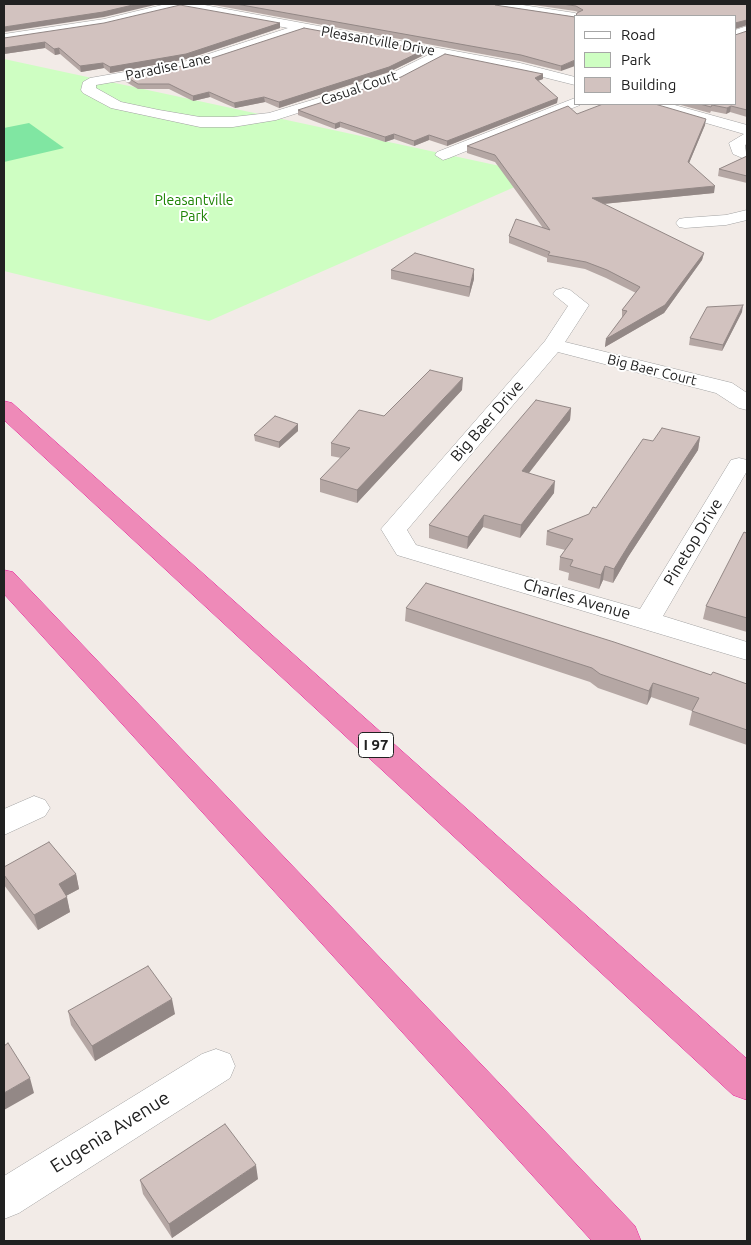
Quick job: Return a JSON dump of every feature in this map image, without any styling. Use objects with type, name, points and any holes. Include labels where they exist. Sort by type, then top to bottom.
[{"type":"highway","name":"I 97","points":[[4,408],[747,1083]]},
{"type":"highway","points":[[4,578],[620,1241]]},
{"type":"street","name":"Pleasantville Drive","points":[[180,4],[520,67],[574,81]]},
{"type":"street","points":[[4,38],[104,23],[180,4]]},
{"type":"street","points":[[495,4],[574,17]]},
{"type":"street","name":"Paradise Lane","points":[[90,82],[189,65],[251,46],[302,27]]},
{"type":"street","name":"Casual Court","points":[[90,82],[88,90],[116,105],[180,120],[233,122],[271,117],[395,77],[443,53]]},
{"type":"street","points":[[443,155],[574,102]]},
{"type":"street","points":[[660,105],[747,130]]},
{"type":"street","points":[[747,138],[737,143],[739,151],[747,155]]},
{"type":"street","points":[[686,223],[726,220],[747,215]]},
{"type":"street","name":"Big Baer Drive","points":[[406,550],[394,529],[554,345],[579,305],[563,294]]},
{"type":"street","name":"Big Baer Court","points":[[554,345],[724,388],[747,403]]},
{"type":"street","name":"Pinetop Drive","points":[[647,620],[739,465]]},
{"type":"street","name":"Charles Avenue","points":[[406,550],[747,651]]},
{"type":"street","points":[[4,823],[34,808]]},
{"type":"street","name":"Eugenia Avenue","points":[[4,1199],[216,1066]]},
{"type":"green space","name":"Pleasantville Park","points":[[4,59],[537,174],[672,118],[209,321],[4,271]]},
{"type":"green space","points":[[29,123],[64,148],[4,162],[4,128]]},
{"type":"building","points":[[4,4],[137,4],[103,12],[4,27]]},
{"type":"building","points":[[236,4],[494,4],[574,17],[574,60],[561,66],[521,55]]},
{"type":"building","points":[[562,4],[747,4],[747,20],[736,23],[736,15],[576,15],[583,10],[576,6]]},
{"type":"building","points":[[180,5],[280,23],[186,54],[110,67],[103,63],[80,66],[59,48],[54,49],[45,42],[4,48],[4,38],[104,23]]},
{"type":"building","points":[[304,28],[424,50],[389,67],[279,102],[264,97],[234,103],[209,92],[193,96],[169,84],[138,84],[125,76],[194,64]]},
{"type":"building","points":[[747,31],[747,110],[731,106],[727,108],[712,105],[736,105],[736,35]]},
{"type":"building","points":[[445,54],[543,74],[535,78],[558,98],[447,141],[429,135],[414,141],[394,134],[385,137],[340,122],[335,124],[298,110],[401,77]]},
{"type":"building","points":[[600,105],[658,105],[706,119],[688,162],[715,186],[592,198],[704,253],[665,305],[606,339],[627,311],[622,310],[640,287],[607,270],[586,262],[548,255],[550,252],[509,236],[516,219],[550,230],[495,155],[467,146],[568,106],[577,114]]},
{"type":"building","points":[[747,156],[747,176],[719,169]]},
{"type":"building","points":[[415,253],[474,269],[470,287],[391,270]]},
{"type":"building","points":[[743,305],[723,345],[690,338],[707,307]]},
{"type":"building","points":[[430,370],[463,378],[357,490],[320,479],[350,448],[331,443],[359,410],[384,416]]},
{"type":"building","points":[[536,400],[571,408],[522,471],[555,481],[521,525],[484,515],[468,537],[429,525]]},
{"type":"building","points":[[275,416],[298,424],[279,442],[254,435]]},
{"type":"building","points":[[662,428],[700,437],[614,569],[605,566],[601,575],[570,566],[573,560],[560,557],[573,539],[547,531],[589,514],[593,507],[596,508],[643,439],[653,441]]},
{"type":"building","points":[[747,530],[747,618],[706,606],[744,532],[746,533]]},
{"type":"building","points":[[426,583],[614,642],[711,675],[713,672],[747,684],[747,730],[692,711],[699,698],[653,683],[649,691],[600,674],[592,668],[406,608]]},
{"type":"building","points":[[49,842],[76,874],[59,884],[67,897],[34,915],[4,875],[4,867]]},
{"type":"building","points":[[148,966],[172,999],[92,1046],[68,1011]]},
{"type":"building","points":[[8,1043],[30,1078],[4,1093],[4,1046]]},
{"type":"building","points":[[225,1124],[256,1165],[169,1224],[140,1180]]}]
